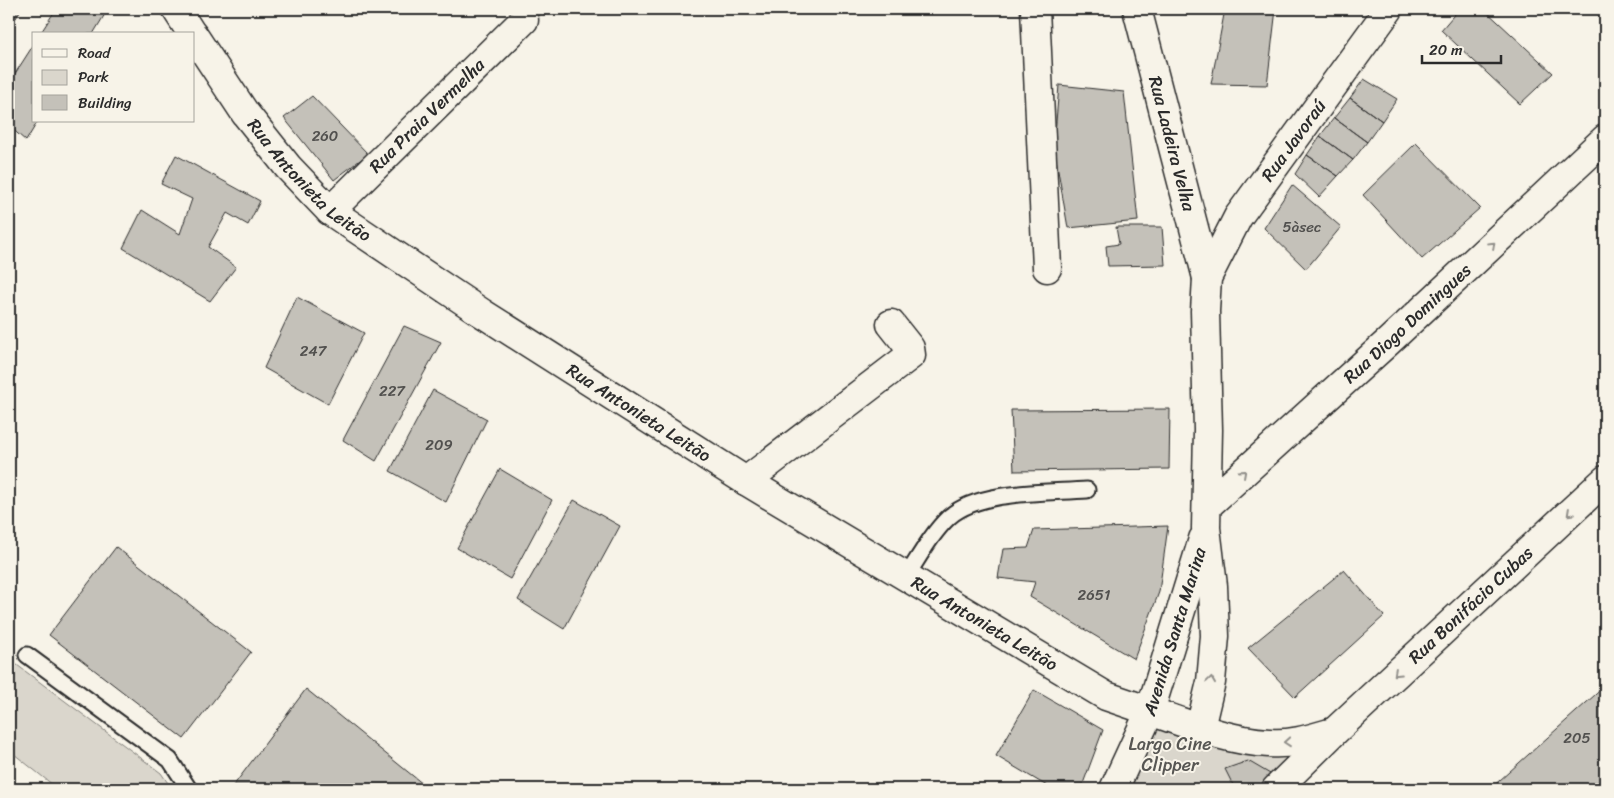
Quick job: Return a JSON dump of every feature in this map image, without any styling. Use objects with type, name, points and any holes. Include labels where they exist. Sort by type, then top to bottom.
[{"type":"street","name":"Rua Antonieta Leitão","points":[[176,9],[191,32]]},
{"type":"street","points":[[1035,9],[1047,268]]},
{"type":"street","name":"Rua Ladeira Velha","points":[[1137,9],[1207,278]]},
{"type":"street","name":"Rua Javoraú","points":[[1207,278],[1238,217],[1389,9]]},
{"type":"street","name":"Rua Praia Vermelha","points":[[330,211],[524,20]]},
{"type":"street","name":"Rua Antonieta Leitão","points":[[195,38],[257,128],[288,168],[330,211],[482,313],[746,482],[1106,696],[1150,711]]},
{"type":"street","name":"Rua Diogo Domingues","points":[[1206,517],[1388,342],[1605,139]]},
{"type":"street","name":"Avenida Santa Marina","points":[[1200,728],[1211,682],[1215,636],[1213,586],[1206,517],[1208,430],[1205,311],[1207,278]]},
{"type":"street","points":[[746,482],[911,355],[910,348],[891,324]]},
{"type":"street","name":"Rua Bonifácio Cubas","points":[[1276,789],[1335,731],[1605,480]]},
{"type":"street","name":"Avenida Santa Marina","points":[[1114,789],[1150,711],[1172,645],[1206,517]]},
{"type":"street","name":"Rua Bonifácio Cubas","points":[[1150,711],[1242,740],[1270,744],[1301,741],[1335,731]]},
{"type":"lane","points":[[906,576],[950,517],[970,503],[993,497],[1087,490]]},
{"type":"lane","points":[[27,655],[170,760],[189,789]]},
{"type":"green space","points":[[9,659],[161,773],[172,789],[58,789],[9,750]]},
{"type":"green space","name":"Largo Cine Clipper","points":[[1150,711],[1200,728],[1335,731],[1275,789],[1114,789]]},
{"type":"building","points":[[9,9],[21,9],[16,18],[9,12]]},
{"type":"building","points":[[56,9],[108,9],[94,32],[41,32]]},
{"type":"building","points":[[1225,9],[1276,9],[1267,85],[1211,84]]},
{"type":"building","points":[[1459,9],[1484,9],[1553,73],[1520,104],[1441,30]]},
{"type":"building","points":[[32,47],[32,122],[37,122],[26,141],[9,126],[9,83]]},
{"type":"building","points":[[1364,79],[1397,99],[1382,121],[1350,98]]},
{"type":"building","points":[[1059,85],[1124,92],[1138,221],[1068,228],[1054,147]]},
{"type":"building","points":[[312,96],[368,154],[334,180],[284,118]]},
{"type":"building","points":[[1350,98],[1382,121],[1367,142],[1334,118]]},
{"type":"building","points":[[1334,118],[1367,142],[1353,160],[1320,136]]},
{"type":"building","points":[[1320,136],[1353,160],[1338,176],[1307,155]]},
{"type":"building","points":[[1416,143],[1480,208],[1422,259],[1363,195]]},
{"type":"building","points":[[176,155],[260,201],[248,225],[227,213],[208,247],[236,267],[210,301],[123,248],[142,210],[180,234],[192,199],[161,184]]},
{"type":"building","points":[[1307,155],[1338,176],[1319,197],[1295,174]]},
{"type":"building","points":[[1292,185],[1341,227],[1306,269],[1264,228]]},
{"type":"building","points":[[1116,227],[1162,227],[1165,265],[1108,266],[1106,246],[1119,244]]},
{"type":"building","points":[[297,297],[364,333],[328,404],[264,368]]},
{"type":"building","points":[[404,326],[441,342],[376,461],[343,440]]},
{"type":"building","points":[[433,390],[487,419],[446,502],[390,471]]},
{"type":"building","points":[[1170,409],[1169,469],[1014,471],[1011,410]]},
{"type":"building","points":[[500,469],[552,500],[510,579],[457,548]]},
{"type":"building","points":[[574,500],[620,526],[564,629],[518,600]]},
{"type":"building","points":[[1168,526],[1159,592],[1134,659],[1030,597],[1035,582],[998,578],[1003,549],[1028,548],[1034,530]]},
{"type":"building","points":[[116,547],[251,652],[184,739],[49,635]]},
{"type":"building","points":[[1344,570],[1384,616],[1295,697],[1248,648]]},
{"type":"building","points":[[1605,686],[1605,789],[1490,789]]},
{"type":"building","points":[[306,689],[429,789],[231,789]]},
{"type":"building","points":[[1034,690],[1103,730],[1081,789],[1052,789],[996,756]]},
{"type":"building","points":[[1248,761],[1277,778],[1265,789],[1235,789],[1225,769]]}]
